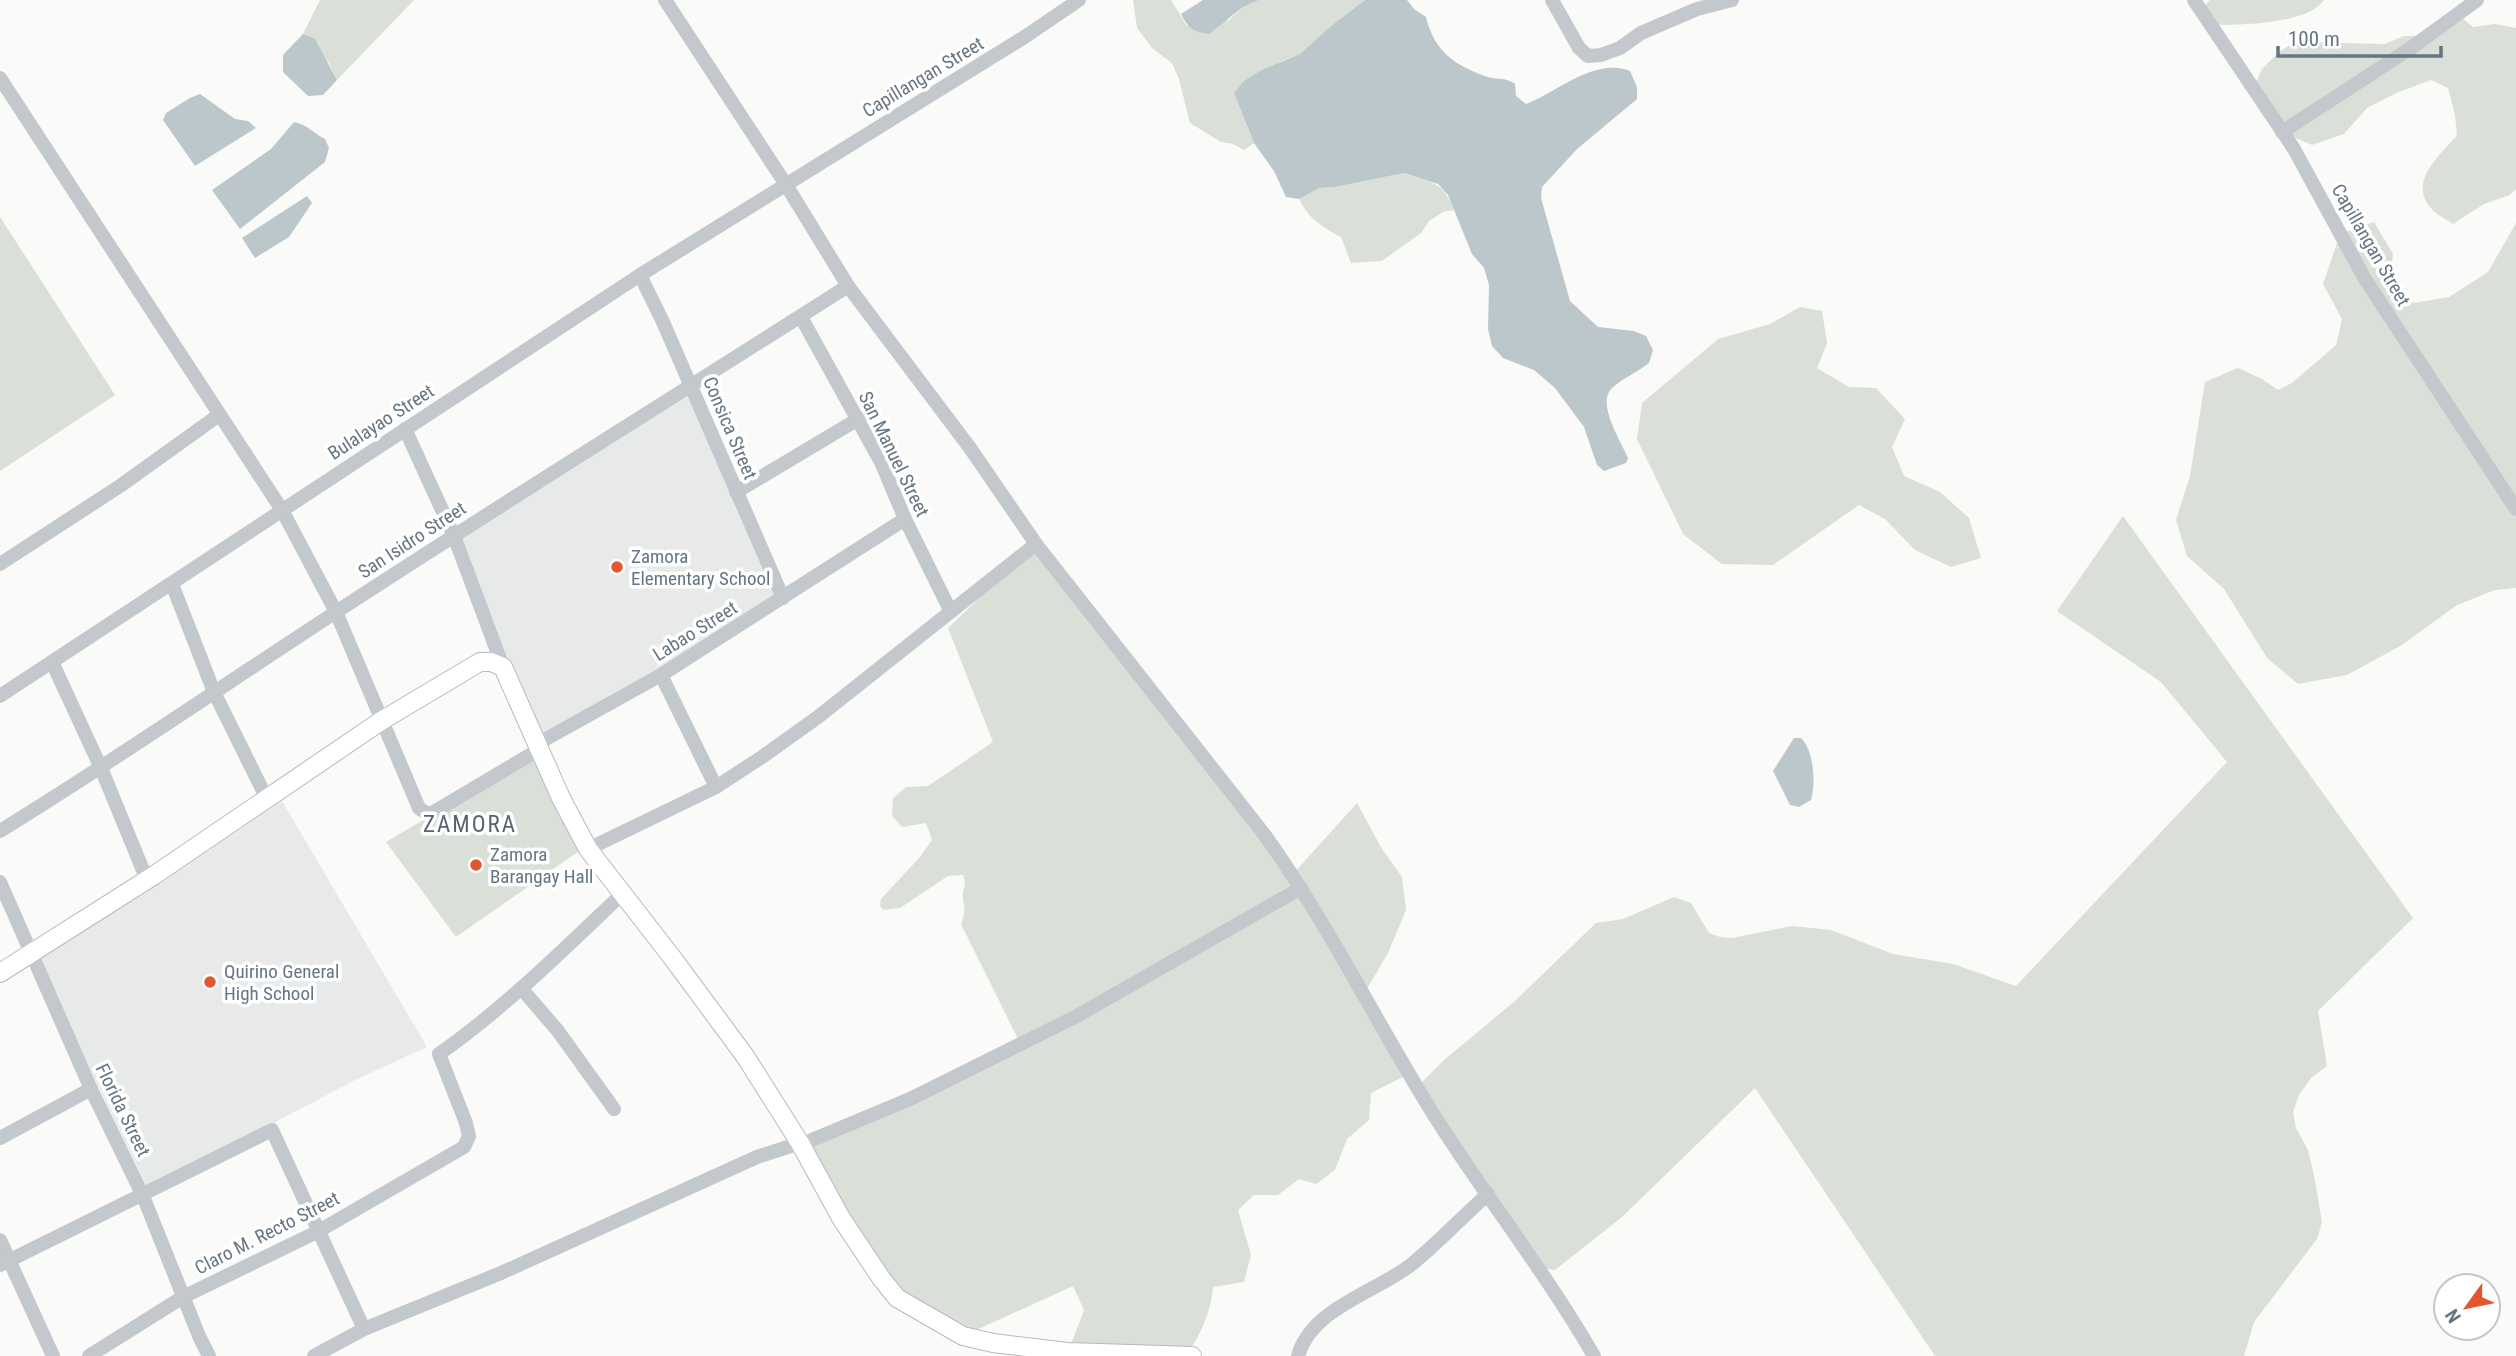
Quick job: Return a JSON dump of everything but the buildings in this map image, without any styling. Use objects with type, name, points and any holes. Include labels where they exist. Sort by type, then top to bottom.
[{"type":"main road","points":[[0,973],[147,880],[381,721],[480,663],[491,662],[503,667],[561,798],[588,849],[745,1056],[806,1142],[841,1218],[897,1298],[963,1336],[993,1343],[1068,1352],[1192,1356]]},
{"type":"street","points":[[665,0],[785,183],[848,286],[970,448],[1036,544],[1264,834],[1301,888],[1422,1096],[1554,1289],[1594,1356]]},
{"type":"street","name":"Capillangan Street","points":[[785,183],[1023,38],[1079,0]]},
{"type":"street","points":[[1552,0],[1583,54],[1595,57],[1620,48],[1642,33],[1698,9],[1732,0]]},
{"type":"street","name":"Capillangan Street","points":[[2194,0],[2294,149],[2365,279],[2516,509]]},
{"type":"street","points":[[2282,132],[2411,48],[2477,0]]},
{"type":"street","points":[[0,78],[282,510],[336,612],[381,721]]},
{"type":"street","name":"Bulalayao Street","points":[[0,696],[404,429],[785,183]]},
{"type":"street","name":"Consica Street","points":[[640,275],[783,598]]},
{"type":"street","name":"San Isidro Street","points":[[0,831],[101,768],[454,536],[848,286]]},
{"type":"street","name":"San Manuel Street","points":[[801,317],[859,418],[950,610]]},
{"type":"street","points":[[0,564],[120,486],[219,415]]},
{"type":"street","points":[[736,492],[859,418]]},
{"type":"street","points":[[404,429],[454,536],[503,667]]},
{"type":"street","name":"Labao Street","points":[[381,721],[416,803],[426,813],[432,813],[538,746],[661,676],[905,519]]},
{"type":"street","points":[[588,849],[716,788],[818,717],[1036,544]]},
{"type":"street","points":[[172,584],[214,692],[267,799]]},
{"type":"street","points":[[52,662],[101,768],[147,880]]},
{"type":"street","points":[[661,676],[716,788]]},
{"type":"street","name":"Florida Street","points":[[0,882],[91,1089],[143,1196],[209,1356]]},
{"type":"street","points":[[314,1356],[364,1329],[501,1273],[757,1157],[806,1142],[910,1099],[1075,1017],[1301,888]]},
{"type":"street","points":[[614,1109],[558,1031],[521,988],[623,893]]},
{"type":"street","name":"Claro M. Recto Street","points":[[89,1356],[183,1297],[317,1232],[464,1147],[469,1136],[466,1124],[439,1054],[521,988]]},
{"type":"street","points":[[0,1138],[91,1089]]},
{"type":"street","points":[[5,1263],[272,1130],[364,1329]]},
{"type":"street","points":[[1297,1356],[1307,1338],[1332,1312],[1414,1263],[1488,1195]]},
{"type":"street","points":[[0,1240],[5,1263],[53,1356]]},
{"type":"shaded area","points":[[320,0],[414,0],[337,80],[329,63],[303,34]]},
{"type":"shaded area","points":[[1133,0],[1171,0],[1187,26],[1229,20],[1243,7],[1259,0],[1365,0],[1300,54],[1282,61],[1234,93],[1254,143],[1244,150],[1221,142],[1190,123],[1179,79],[1172,63],[1153,49],[1137,28]]},
{"type":"shaded area","points":[[1203,0],[1259,0],[1243,7],[1209,34],[1192,28],[1181,14]]},
{"type":"shaded area","points":[[1365,0],[1407,0],[1426,17],[1434,39],[1448,56],[1476,73],[1512,82],[1515,84],[1516,96],[1526,104],[1590,72],[1617,68],[1630,71],[1637,87],[1637,99],[1577,149],[1542,187],[1541,198],[1570,301],[1598,327],[1634,331],[1646,336],[1653,350],[1649,363],[1615,385],[1607,396],[1608,413],[1628,458],[1626,463],[1604,471],[1597,465],[1584,427],[1555,388],[1534,370],[1503,358],[1492,346],[1488,329],[1489,285],[1484,268],[1472,254],[1448,195],[1438,184],[1404,173],[1319,188],[1299,199],[1286,197],[1274,171],[1254,143],[1234,93],[1244,81],[1262,70],[1300,54]]},
{"type":"shaded area","points":[[2210,0],[2324,0],[2315,8],[2288,19],[2254,24],[2210,25],[2200,10]]},
{"type":"shaded area","points":[[2457,14],[2473,27],[2495,24],[2516,28],[2516,189],[2510,195],[2484,204],[2453,224],[2430,207],[2424,197],[2423,187],[2429,168],[2457,135],[2448,88],[2431,80],[2396,93],[2367,108],[2344,134],[2312,145],[2282,132],[2253,89],[2262,69],[2280,51],[2296,42],[2385,44],[2404,36],[2427,36]]},
{"type":"shaded area","points":[[303,34],[315,39],[337,80],[323,95],[308,96],[283,72],[283,55]]},
{"type":"shaded area","points":[[200,94],[235,119],[248,121],[256,128],[195,166],[163,120],[166,113]]},
{"type":"shaded area","points":[[294,122],[325,139],[329,148],[325,162],[240,229],[212,190],[271,149]]},
{"type":"shaded area","points":[[1404,173],[1435,184],[1445,193],[1454,210],[1443,212],[1429,221],[1421,233],[1382,261],[1351,263],[1341,237],[1317,222],[1299,199],[1318,188]]},
{"type":"shaded area","points":[[307,196],[312,203],[289,237],[255,258],[242,238]]},
{"type":"shaded area","points":[[0,217],[115,395],[0,471]]},
{"type":"shaded area","points":[[2374,222],[2393,254],[2389,285],[2414,303],[2449,297],[2488,272],[2516,223],[2516,588],[2495,590],[2457,605],[2402,645],[2347,675],[2298,684],[2267,658],[2224,589],[2187,556],[2176,520],[2190,476],[2205,382],[2238,368],[2278,390],[2292,383],[2336,345],[2342,319],[2323,284],[2340,234]]},
{"type":"shaded area","points":[[1800,307],[1822,311],[1827,343],[1817,368],[1849,387],[1876,388],[1905,419],[1892,447],[1904,476],[1940,492],[1969,518],[1981,558],[1951,567],[1915,550],[1885,519],[1859,505],[1773,565],[1722,564],[1683,534],[1637,439],[1642,403],[1718,339],[1770,324]]},
{"type":"shaded area","name":"Zamora Elementary School","points":[[691,387],[783,598],[537,744],[454,536]]},
{"type":"shaded area","points":[[2123,516],[2413,918],[2318,1011],[2327,1066],[2311,1078],[2299,1095],[2293,1112],[2296,1128],[2308,1150],[2322,1222],[2317,1239],[2254,1322],[2244,1356],[1935,1356],[1755,1088],[1622,1217],[1555,1270],[1540,1268],[1417,1087],[1444,1060],[1515,1001],[1596,923],[1623,919],[1674,897],[1691,903],[1709,933],[1720,937],[1732,938],[1792,926],[1831,930],[1893,954],[1953,964],[2016,986],[2227,762],[2161,682],[2057,611]]},
{"type":"shaded area","points":[[1036,544],[1293,874],[1357,803],[1382,849],[1402,877],[1406,910],[1388,953],[1364,994],[1409,1074],[1371,1093],[1369,1120],[1347,1139],[1335,1170],[1316,1184],[1299,1179],[1278,1195],[1254,1195],[1238,1210],[1251,1255],[1244,1282],[1213,1287],[1204,1322],[1187,1355],[1068,1352],[1084,1310],[1073,1286],[963,1336],[897,1298],[800,1143],[1020,1043],[961,924],[964,910],[963,875],[948,876],[900,908],[883,910],[880,906],[881,899],[932,840],[926,823],[902,827],[892,816],[893,798],[906,787],[928,786],[993,742],[948,628]]},
{"type":"shaded area","points":[[1794,738],[1801,738],[1809,751],[1813,776],[1811,800],[1799,807],[1790,805],[1773,771]]},
{"type":"shaded area","points":[[539,752],[589,844],[456,937],[386,842]]},
{"type":"shaded area","name":"Quirino General High School","points":[[282,801],[427,1047],[357,1079],[148,1189],[37,959],[146,893]]},
{"type":"place","name":"Zamora Elementary School","points":[[617,567]]},
{"type":"place","name":"Zamora Barangay Hall","points":[[476,865]]},
{"type":"place","name":"Quirino General High School","points":[[210,982]]},
{"type":"district","name":"ZAMORA","points":[[470,824]]}]
